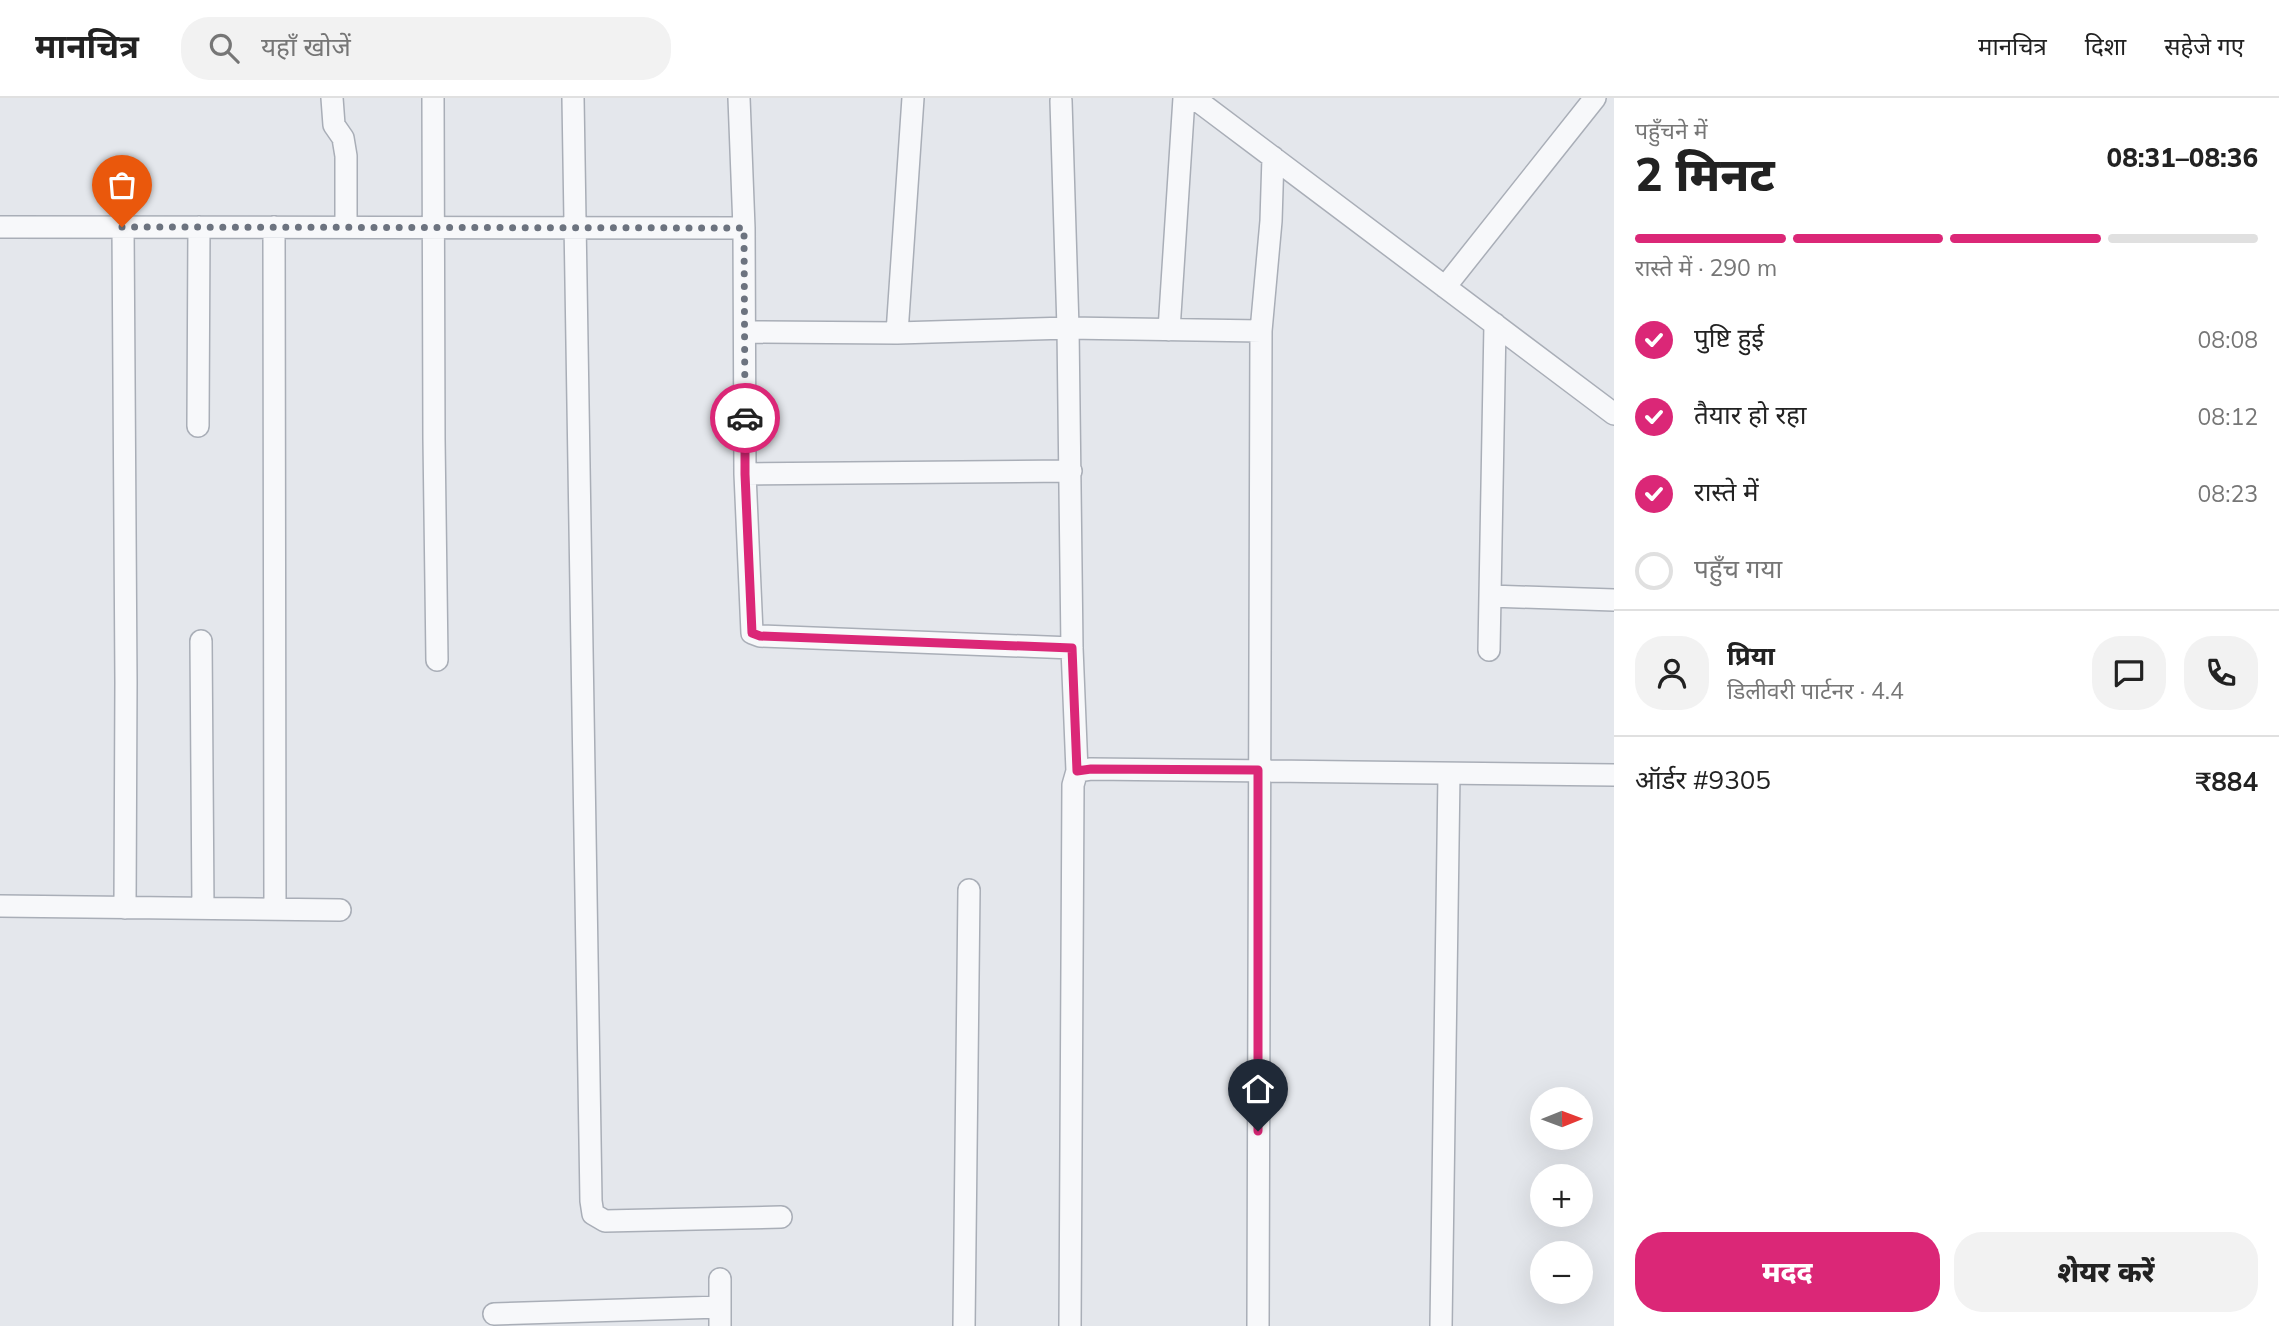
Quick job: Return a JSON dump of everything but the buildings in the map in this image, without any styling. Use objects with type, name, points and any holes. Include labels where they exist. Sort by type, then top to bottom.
[{"type":"street","points":[[332,98],[334,125],[343,138],[346,156],[345,227]]},
{"type":"street","points":[[433,98],[438,660]]},
{"type":"street","points":[[573,98],[590,1201],[593,1214],[605,1221],[781,1217]]},
{"type":"street","points":[[739,98],[744,228],[745,474],[752,633],[760,636],[1072,648]]},
{"type":"street","points":[[897,333],[913,98]]},
{"type":"street","points":[[1169,330],[1184,98]]},
{"type":"street","points":[[1194,98],[1614,414]]},
{"type":"street","points":[[1445,287],[1595,98]]},
{"type":"street","points":[[1061,101],[1077,771],[1073,798],[1070,1326]]},
{"type":"street","points":[[1258,1326],[1261,331],[1271,221],[1273,157]]},
{"type":"street","points":[[0,227],[744,228]]},
{"type":"street","points":[[122,227],[125,908]]},
{"type":"street","points":[[198,426],[199,227]]},
{"type":"street","points":[[274,227],[275,909]]},
{"type":"street","points":[[1489,650],[1495,324]]},
{"type":"street","points":[[745,331],[897,333],[1068,328],[1261,331]]},
{"type":"street","points":[[745,474],[1071,471]]},
{"type":"street","points":[[1490,596],[1614,600]]},
{"type":"street","points":[[201,641],[203,908]]},
{"type":"street","points":[[1077,771],[1258,770],[1614,775]]},
{"type":"street","points":[[1441,1326],[1449,774]]},
{"type":"street","points":[[964,1326],[969,890]]},
{"type":"street","points":[[0,906],[340,909]]},
{"type":"street","points":[[494,1314],[720,1316],[720,1279]]},
{"type":"way so far","points":[[122,227],[744,228],[745,418]]},
{"type":"route","points":[[745,418],[752,633],[760,636],[1072,648],[1077,771],[1258,770],[1258,1131]]}]
